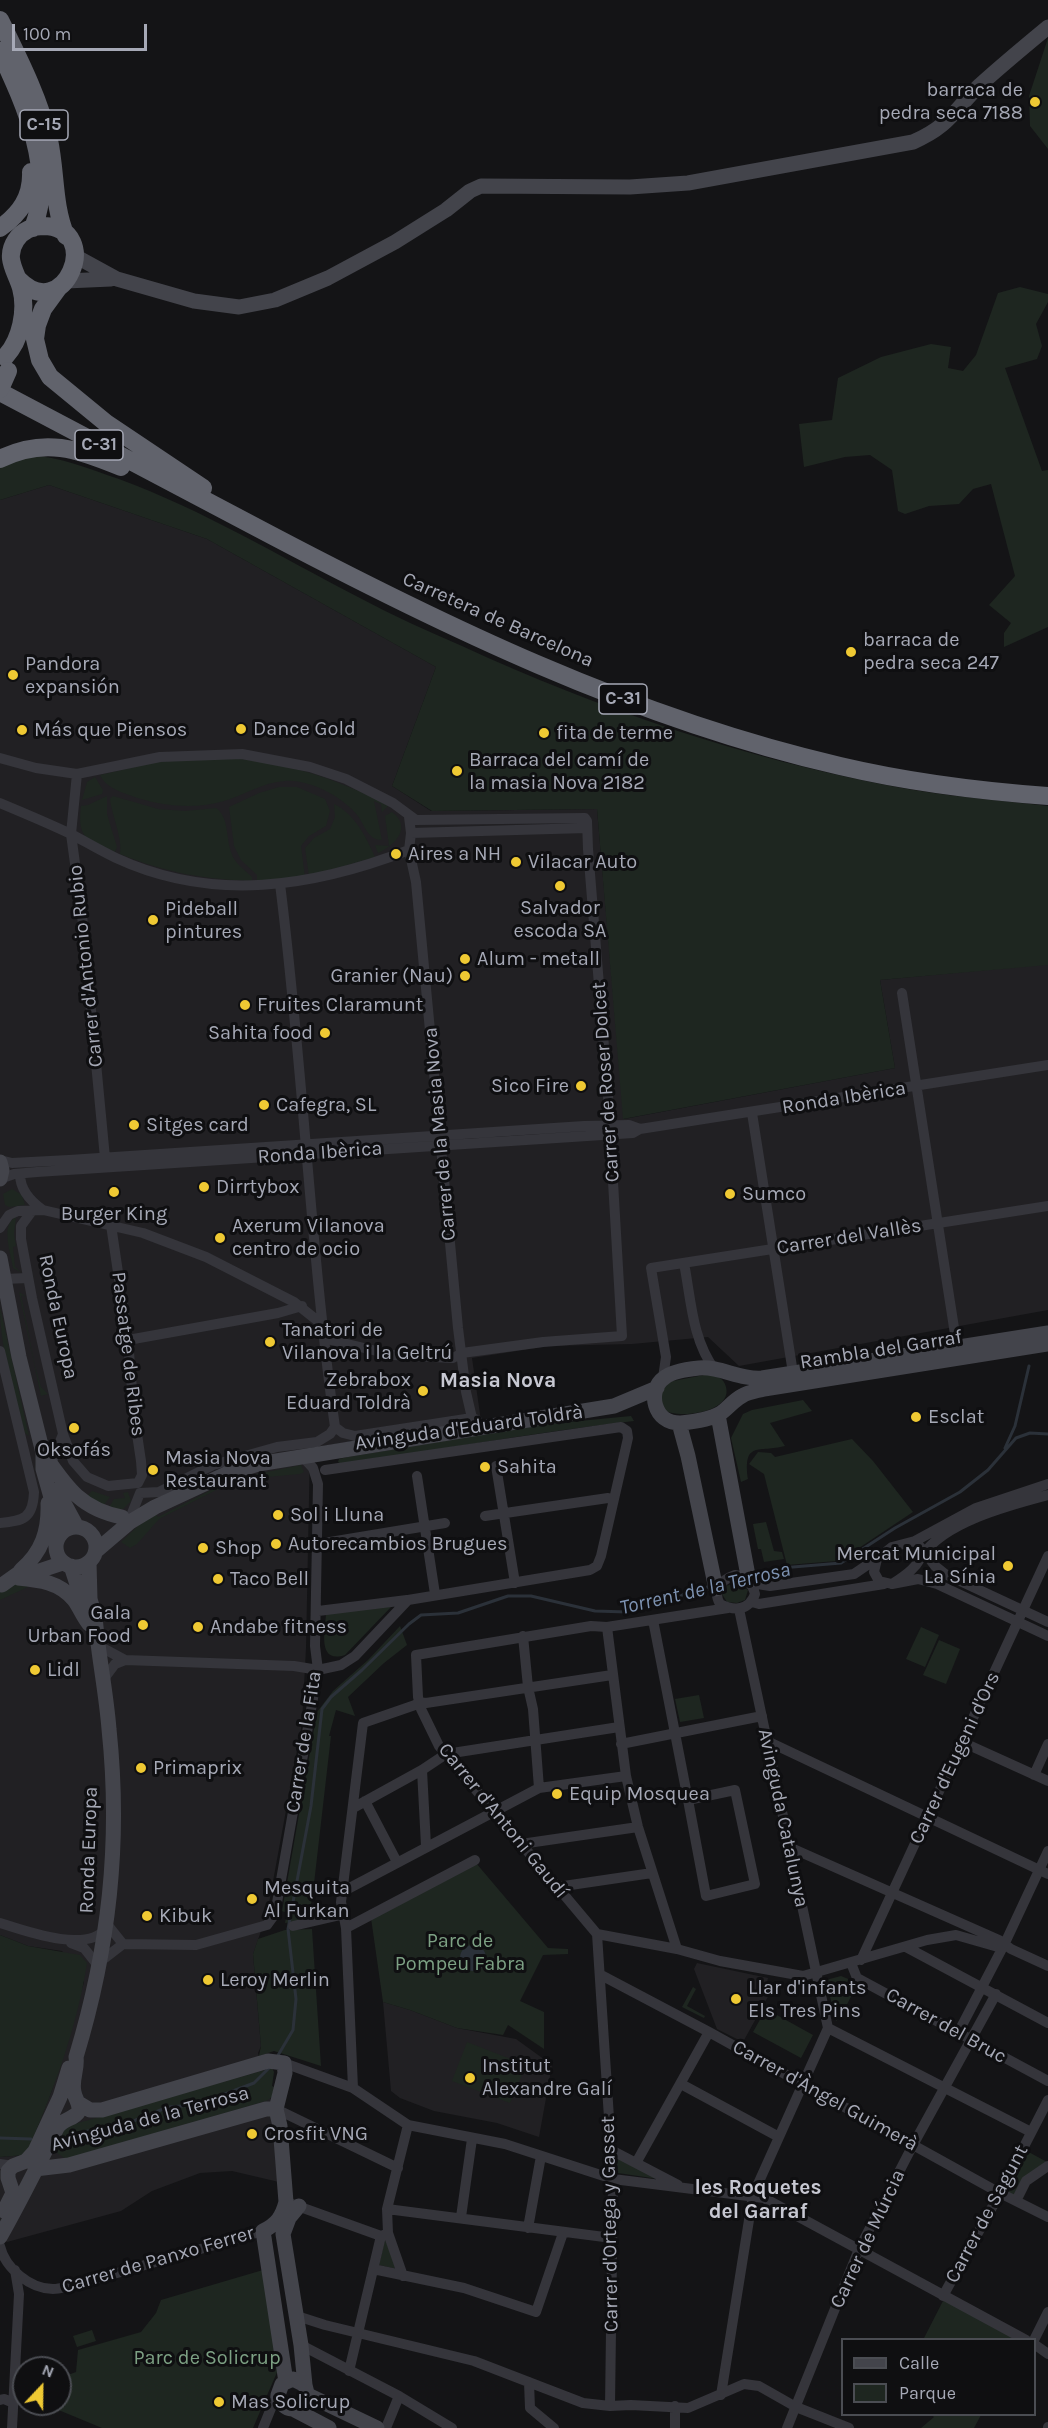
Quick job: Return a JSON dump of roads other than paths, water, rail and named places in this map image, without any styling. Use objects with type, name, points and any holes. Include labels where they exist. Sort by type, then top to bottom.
[{"type":"highway","name":"C-15","points":[[0,20],[27,77],[43,122],[53,162],[59,221],[72,245],[75,256],[73,271],[34,311],[23,343],[3,369]]},
{"type":"highway","name":"C-15","points":[[0,51],[25,110],[34,140],[41,189],[38,215],[12,248],[12,269],[18,279],[22,298],[22,318],[3,369],[0,390]]},
{"type":"highway","points":[[0,228],[15,216],[29,194],[34,140]]},
{"type":"highway","points":[[0,243],[51,227],[66,236]]},
{"type":"highway","points":[[0,268],[4,273],[14,311],[12,336],[3,369],[173,472],[188,478]]},
{"type":"highway","points":[[18,279],[32,289],[58,286]]},
{"type":"highway","points":[[58,286],[43,309],[35,339],[40,360],[50,377],[106,423],[188,478],[307,545],[466,627],[469,635]]},
{"type":"highway","name":"Carretera de Barcelona","points":[[0,390],[359,581],[469,635],[584,684],[657,712],[783,751],[841,766],[970,788],[1048,796]]},
{"type":"highway","points":[[0,459],[30,447],[64,448],[113,464],[187,497],[198,497]]},
{"type":"street","points":[[75,256],[117,279],[194,301],[229,307],[274,300],[328,278],[395,242],[446,210],[470,191],[481,186],[620,187],[688,183],[913,142],[935,131],[948,121],[979,86],[1048,27]]},
{"type":"street","points":[[58,286],[117,279]]},
{"type":"street","points":[[0,758],[36,768],[77,774],[160,757],[242,754],[310,767],[346,779],[393,803],[416,820],[585,818],[587,821],[587,828],[411,833]]},
{"type":"street","name":"Carrer d'Antonio Rubio","points":[[77,774],[71,834],[82,915],[105,1158]]},
{"type":"street","points":[[0,803],[71,834],[116,858],[168,875],[208,883],[254,886],[280,884],[343,873],[409,850]]},
{"type":"street","name":"Carrer de la Masia Nova","points":[[409,817],[411,833],[409,850],[416,882],[462,1353],[472,1418]]},
{"type":"street","name":"Carrer de Roser Dolcet","points":[[462,1353],[543,1342],[622,1336],[610,1130],[587,828]]},
{"type":"street","points":[[280,884],[335,1427]]},
{"type":"street","points":[[902,993],[957,1347]]},
{"type":"street","name":"Ronda Ibèrica","points":[[6,1167],[610,1130],[629,1125],[639,1129],[1048,1065]]},
{"type":"street","points":[[752,1113],[792,1373]]},
{"type":"street","name":"Ronda Ibèrica","points":[[6,1167],[12,1163],[307,1150]]},
{"type":"street","points":[[0,1184],[6,1167]]},
{"type":"street","points":[[6,1167],[38,1210]]},
{"type":"street","name":"Carrer del Vallès","points":[[660,1383],[666,1357],[651,1268],[1048,1206]]},
{"type":"street","points":[[0,1228],[9,1215],[18,1211],[38,1210],[143,1233],[206,1257],[302,1306],[323,1325],[331,1340],[393,1355],[453,1358],[462,1353]]},
{"type":"street","name":"Ronda Europa","points":[[38,1210],[21,1226],[28,1278],[63,1434],[73,1461],[87,1477],[108,1486],[139,1488]]},
{"type":"street","name":"Passatge de Ribes","points":[[111,1225],[128,1340],[134,1414],[142,1469],[139,1488]]},
{"type":"street","points":[[0,1258],[19,1357],[45,1455],[59,1496],[81,1528],[94,1537],[92,1556]]},
{"type":"street","points":[[660,1383],[655,1401],[657,1413],[663,1419],[679,1423],[722,1412],[734,1395],[732,1384],[698,1341],[684,1263]]},
{"type":"street","points":[[4,1279],[28,1278]]},
{"type":"street","points":[[128,1340],[278,1313],[302,1306]]},
{"type":"street","name":"Rambla del Garraf","points":[[720,1371],[751,1379],[1048,1332]]},
{"type":"street","name":"Rambla del Garraf","points":[[722,1412],[742,1395],[764,1389],[1048,1344]]},
{"type":"street","points":[[0,1351],[33,1485],[32,1507],[27,1516],[18,1522],[0,1523]]},
{"type":"street","points":[[614,1406],[676,1373],[701,1368],[720,1371]]},
{"type":"street","points":[[614,1406],[657,1413]]},
{"type":"street","name":"Avinguda d'Eduard Toldrà","points":[[131,1516],[155,1508],[226,1474],[258,1464],[614,1406]]},
{"type":"street","points":[[419,1702],[416,1655],[593,1625],[607,1628],[747,1606],[752,1602],[755,1594],[750,1582],[722,1412]]},
{"type":"street","name":"Avinguda d'Eduard Toldrà","points":[[139,1488],[159,1492],[213,1465],[278,1447],[317,1442],[330,1434],[335,1427],[343,1433],[355,1436],[472,1418],[494,1426]]},
{"type":"street","points":[[679,1423],[716,1593],[720,1604],[733,1608]]},
{"type":"street","name":"Avinguda d'Eduard Toldrà","points":[[325,1470],[621,1427],[627,1431],[628,1438],[597,1566],[590,1570],[515,1583]]},
{"type":"street","points":[[19,1433],[45,1455],[79,1499],[97,1510],[131,1516]]},
{"type":"street","points":[[63,1434],[45,1455],[43,1469],[58,1539],[57,1556],[67,1565]]},
{"type":"street","name":"Avinguda d'Eduard Toldrà","points":[[278,1447],[327,1453]]},
{"type":"street","name":"Carrer de la Fita","points":[[318,1484],[325,1470],[327,1453]]},
{"type":"street","name":"Carrer de la Fita","points":[[123,1944],[196,1945],[267,1925],[275,1914],[318,1670],[315,1646],[318,1611],[318,1484],[313,1468],[303,1456]]},
{"type":"street","points":[[318,1611],[515,1583],[496,1466]]},
{"type":"street","points":[[417,1476],[435,1594]]},
{"type":"street","points":[[888,1584],[912,1568],[921,1550],[976,1508],[1048,1484]]},
{"type":"street","points":[[19,1574],[67,1565],[81,1567],[130,1522],[139,1488]]},
{"type":"street","points":[[19,1574],[38,1552],[43,1540],[47,1524],[49,1491]]},
{"type":"street","points":[[694,1613],[707,1609],[722,1582],[735,1575],[744,1577],[750,1582],[770,1586],[854,1574],[892,1547],[921,1550],[977,1519],[1013,1504],[1048,1495]]},
{"type":"street","points":[[484,1516],[608,1498]]},
{"type":"street","points":[[1,1585],[43,1558],[70,1528],[81,1528],[131,1516]]},
{"type":"street","points":[[92,1620],[99,1565],[131,1516]]},
{"type":"street","points":[[318,1544],[445,1523]]},
{"type":"street","points":[[921,1550],[945,1574],[1048,1622]]},
{"type":"street","name":"Ronda Europa","points":[[16,2172],[35,2151],[68,2101],[78,2068],[76,2057],[92,2006],[107,1925],[114,1840],[114,1791],[109,1727],[90,1599],[92,1556]]},
{"type":"street","name":"Carrer d'Eugeni d'Ors","points":[[856,1962],[891,1894],[1048,1557]]},
{"type":"street","points":[[877,1559],[874,1572],[879,1581],[888,1584]]},
{"type":"street","name":"Ronda Europa","points":[[67,1565],[92,1620]]},
{"type":"street","points":[[19,1574],[62,1589],[92,1620]]},
{"type":"street","points":[[752,1602],[759,1604],[918,1579],[937,1584],[1048,1636]]},
{"type":"street","points":[[103,1680],[115,1664],[125,1660],[294,1666],[318,1670],[341,1665],[355,1656],[408,1600]]},
{"type":"street","name":"Avinguda Catalunya","points":[[733,1608],[762,1716],[828,2028]]},
{"type":"street","points":[[653,1620],[706,1896],[755,1884],[735,1790],[688,1800]]},
{"type":"street","points":[[607,1628],[626,1776],[638,1827],[678,1949]]},
{"type":"street","points":[[523,1636],[528,1688],[534,1708],[538,1788]]},
{"type":"street","points":[[97,1643],[125,1660]]},
{"type":"street","points":[[353,2088],[346,1928],[342,1892],[363,1724],[419,1702],[426,1703],[612,1675]]},
{"type":"street","name":"Carrer d'Antoni Gaudí","points":[[419,1702],[439,1746],[597,1934]]},
{"type":"street","points":[[621,1744],[762,1716]]},
{"type":"street","points":[[353,1808],[446,1754],[619,1727]]},
{"type":"street","points":[[767,1741],[1044,1872]]},
{"type":"street","points":[[962,1742],[1048,1781]]},
{"type":"street","points":[[1034,1774],[1048,1744]]},
{"type":"street","points":[[422,1770],[426,1846]]},
{"type":"street","points":[[342,1892],[538,1788],[626,1776]]},
{"type":"street","points":[[365,1802],[397,1862]]},
{"type":"street","points":[[521,1844],[638,1827]]},
{"type":"street","points":[[789,1847],[1005,1943],[1011,1949],[1048,1966]]},
{"type":"street","points":[[958,2033],[1044,1872],[1048,1851]]},
{"type":"street","points":[[346,1928],[476,1860]]},
{"type":"street","points":[[557,1887],[652,1873]]},
{"type":"street","points":[[293,1926],[345,1914]]},
{"type":"street","points":[[0,1923],[28,1932],[87,1940],[101,1935],[107,1925],[123,1944],[100,1965],[84,1948],[60,1938]]},
{"type":"street","points":[[597,1934],[678,1949],[720,1961],[803,1976],[956,1935],[998,1947],[1005,1943]]},
{"type":"street","name":"Carrer d'Ortega y Gasset","points":[[597,1934],[613,2179],[610,2406]]},
{"type":"street","points":[[906,1947],[1048,2023]]},
{"type":"street","name":"Carrer del Bruc","points":[[856,1962],[857,1978],[1048,2081]]},
{"type":"street","name":"Carrer d'Àngel Guimerà","points":[[601,1975],[1048,2217]]},
{"type":"street","name":"Carrer de Múrcia","points":[[787,2428],[859,2250],[913,2145],[996,1994]]},
{"type":"street","points":[[721,2394],[753,2195],[828,2028],[1031,2132]]},
{"type":"street","points":[[636,2163],[709,2032]]},
{"type":"street","name":"Avinguda de la Terrosa","points":[[68,2101],[90,2110],[102,2110],[268,2061],[284,2063]]},
{"type":"street","points":[[292,2204],[276,2109],[285,2073],[284,2063],[353,2088],[408,2125],[505,2144],[613,2179],[764,2198],[1022,2338]]},
{"type":"street","points":[[282,2087],[289,2077],[302,2070]]},
{"type":"street","points":[[681,2084],[779,2137]]},
{"type":"street","name":"Carrer de Sagunt","points":[[943,2296],[1048,2100]]},
{"type":"street","name":"Ronda Europa","points":[[0,2219],[13,2193],[16,2172],[61,2121],[78,2114],[68,2101]]},
{"type":"street","name":"Avinguda de la Terrosa","points":[[16,2172],[69,2164],[266,2109],[276,2109]]},
{"type":"street","points":[[276,2109],[398,2168]]},
{"type":"street","points":[[349,2371],[373,2269],[385,2234],[387,2209],[408,2125]]},
{"type":"street","points":[[461,2217],[472,2139]]},
{"type":"street","points":[[611,2150],[683,2188]]},
{"type":"street","points":[[528,2228],[541,2156]]},
{"type":"street","points":[[1016,2201],[1026,2181],[1048,2166]]},
{"type":"street","name":"Ronda Europa","points":[[0,2237],[26,2191],[16,2172]]},
{"type":"street","points":[[292,2204],[283,2213],[274,2230],[282,2392],[287,2408],[330,2428]]},
{"type":"street","points":[[292,2204],[385,2234],[403,2276]]},
{"type":"street","points":[[387,2209],[612,2238]]},
{"type":"street","points":[[274,2230],[297,2316],[301,2345],[306,2390],[304,2405],[295,2410]]},
{"type":"street","name":"Carrer de Panxo Ferrer","points":[[0,2246],[15,2270],[32,2284],[53,2289],[72,2286],[274,2230]]},
{"type":"street","points":[[373,2269],[464,2288],[536,2312],[562,2232]]},
{"type":"street","points":[[15,2270],[19,2294],[16,2356]]},
{"type":"street","points":[[1035,2338],[1048,2312]]},
{"type":"street","points":[[297,2316],[474,2361],[583,2403],[688,2408],[744,2384],[759,2386],[796,2407],[849,2428]]},
{"type":"street","points":[[301,2345],[399,2396],[452,2428]]},
{"type":"street","points":[[1036,2345],[1048,2354]]},
{"type":"street","points":[[263,2428],[282,2392],[296,2380],[306,2390],[377,2428]]},
{"type":"street","points":[[529,2382],[530,2408],[554,2428]]},
{"type":"street","points":[[386,2428],[399,2396]]},
{"type":"street","points":[[675,2406],[675,2428]]},
{"type":"waterway","points":[[1005,1448],[1015,1426],[1029,1366]]},
{"type":"waterway","name":"Torrent de la Terrosa","points":[[752,1576],[781,1568],[841,1563],[895,1528],[960,1492],[988,1470],[1016,1438],[1030,1433],[1048,1434]]},
{"type":"waterway","name":"Torrent de la Terrosa","points":[[277,2057],[293,2030],[296,1999],[288,1929],[311,1806],[322,1709],[331,1697],[421,1615],[458,1613],[508,1596],[531,1596],[595,1611],[627,1612],[711,1586]]},
{"type":"waterway","name":"Torrent de la Terrosa","points":[[61,2140],[88,2131],[109,2131],[168,2107],[195,2105],[254,2083],[270,2067]]},
{"type":"waterway","name":"Torrent de la Terrosa","points":[[0,2138],[31,2139]]},
{"type":"place","name":"barraca de pedra seca 7188","points":[[1035,102]]},
{"type":"place","name":"barraca de pedra seca 247","points":[[851,652]]},
{"type":"place","name":"Pandora expansión","points":[[13,675]]},
{"type":"place","name":"Dance Gold","points":[[241,729]]},
{"type":"place","name":"Más que Piensos","points":[[22,730]]},
{"type":"place","name":"fita de terme","points":[[544,733]]},
{"type":"place","name":"Barraca del camí de la masia Nova 2182","points":[[457,771]]},
{"type":"place","name":"Aires a NH","points":[[396,854]]},
{"type":"place","name":"Vilacar Auto","points":[[516,862]]},
{"type":"place","name":"Salvador escoda SA","points":[[560,886]]},
{"type":"place","name":"Pideball pintures","points":[[153,920]]},
{"type":"place","name":"Alum - metall","points":[[465,959]]},
{"type":"place","name":"Granier (Nau)","points":[[465,976]]},
{"type":"place","name":"Fruites Claramunt","points":[[245,1005]]},
{"type":"place","name":"Sahita food","points":[[325,1033]]},
{"type":"place","name":"Sico Fire","points":[[581,1086]]},
{"type":"place","name":"Cafegra, SL","points":[[264,1105]]},
{"type":"place","name":"Sitges card","points":[[134,1125]]},
{"type":"place","name":"Dirrtybox","points":[[204,1187]]},
{"type":"place","name":"Burger King","points":[[114,1192]]},
{"type":"place","name":"Sumco","points":[[730,1194]]},
{"type":"place","name":"Axerum Vilanova centro de ocio","points":[[220,1238]]},
{"type":"place","name":"Tanatori de Vilanova i la Geltrú","points":[[270,1342]]},
{"type":"place","name":"Zebrabox Eduard Toldrà","points":[[423,1391]]},
{"type":"place","name":"Esclat","points":[[916,1417]]},
{"type":"place","name":"Oksofás","points":[[74,1428]]},
{"type":"place","name":"Sahita","points":[[485,1467]]},
{"type":"place","name":"Masia Nova Restaurant","points":[[153,1470]]},
{"type":"place","name":"Sol i Lluna","points":[[278,1515]]},
{"type":"place","name":"Autorecambios Brugues","points":[[276,1544]]},
{"type":"place","name":"Shop","points":[[203,1548]]},
{"type":"place","name":"Mercat Municipal La Sínia","points":[[1008,1566]]},
{"type":"place","name":"Taco Bell","points":[[218,1579]]},
{"type":"place","name":"Gala Urban Food","points":[[143,1625]]},
{"type":"place","name":"Andabe fitness","points":[[198,1627]]},
{"type":"place","name":"Lidl","points":[[35,1670]]},
{"type":"place","name":"Primaprix","points":[[141,1768]]},
{"type":"place","name":"Equip Mosquea","points":[[557,1794]]},
{"type":"place","name":"Mesquita Al Furkan","points":[[252,1899]]},
{"type":"place","name":"Kibuk","points":[[147,1916]]},
{"type":"place","name":"Leroy Merlin","points":[[208,1980]]},
{"type":"place","name":"Llar d'infants Els Tres Pins","points":[[736,1999]]},
{"type":"place","name":"Institut Alexandre Galí","points":[[470,2078]]},
{"type":"place","name":"Crosfit VNG","points":[[252,2134]]},
{"type":"place","name":"Mas Solicrup","points":[[219,2402]]},
{"type":"district","name":"Masia Nova","points":[[498,1381]]},
{"type":"district","name":"les Roquetes del Garraf","points":[[758,2200]]},
{"type":"park label","name":"Parc de Pompeu Fabra","points":[[460,1952]]},
{"type":"park label","name":"Parc de Solicrup","points":[[207,2358]]}]
